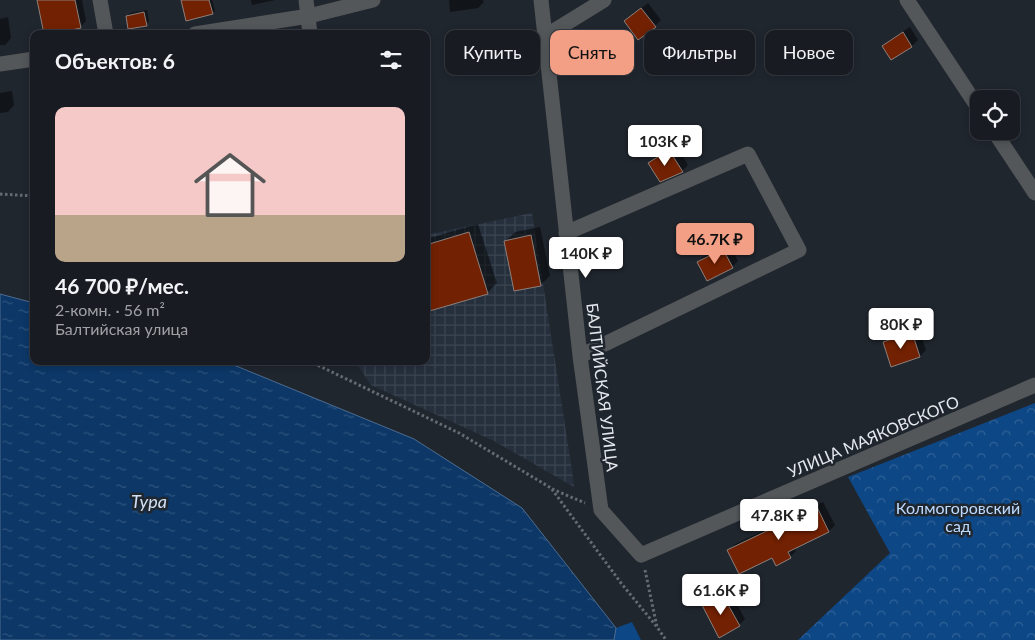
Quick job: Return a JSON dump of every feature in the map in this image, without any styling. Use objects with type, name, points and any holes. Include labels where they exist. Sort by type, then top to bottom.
[{"type":"street","points":[[100,0],[105,30]]},
{"type":"street","points":[[306,0],[310,30]]},
{"type":"street","points":[[220,30],[309,16],[373,0]]},
{"type":"street","name":"БАЛТИЙСКАЯ УЛИЦА","points":[[541,0],[580,356],[601,510]]},
{"type":"street","points":[[544,37],[604,0]]},
{"type":"street","points":[[906,0],[970,96]]},
{"type":"street","points":[[0,64],[30,60]]},
{"type":"street","points":[[1000,140],[1035,193]]},
{"type":"street","points":[[566,233],[748,154],[799,250],[580,356]]},
{"type":"street","name":"УЛИЦА МАЯКОВСКОГО","points":[[642,555],[1035,385]]},
{"type":"street","points":[[601,510],[642,555]]},
{"type":"path","points":[[0,194],[30,196]]},
{"type":"path","points":[[317,365],[459,433],[551,488],[601,510]]},
{"type":"path","points":[[551,488],[666,640]]},
{"type":"path","points":[[642,555],[657,627]]},
{"type":"shaded area","points":[[532,213],[574,487],[494,441],[371,385],[358,365],[430,365],[430,234]]},
{"type":"green space","name":"Колмогоровский сад","points":[[1035,403],[1035,640],[798,640],[890,553],[848,477]]},
{"type":"green space","points":[[632,622],[641,640],[614,640],[616,628]]},
{"type":"water","name":"Тура","points":[[0,294],[30,302],[30,365],[234,365],[414,439],[522,508],[616,628],[614,640],[0,640]]},
{"type":"building","points":[[37,0],[75,0],[81,28],[43,30]]},
{"type":"building","points":[[181,0],[209,0],[213,14],[186,21]]},
{"type":"building","points":[[641,8],[656,27],[652,30],[644,30],[644,36],[638,40],[634,35],[634,30],[631,30],[624,21]]},
{"type":"building","points":[[144,12],[147,26],[128,29],[126,16]]},
{"type":"building","points":[[903,32],[912,47],[891,60],[882,46]]},
{"type":"building","points":[[669,150],[683,172],[660,182],[648,163]]},
{"type":"building","points":[[469,232],[488,294],[430,311],[430,244]]},
{"type":"building","points":[[531,235],[541,286],[514,291],[504,241]]},
{"type":"building","points":[[723,249],[733,268],[707,281],[697,262]]},
{"type":"building","points":[[912,332],[920,357],[891,367],[883,342]]},
{"type":"building","points":[[817,507],[829,532],[788,552],[791,558],[776,566],[772,558],[739,574],[727,550]]},
{"type":"building","points":[[722,594],[740,626],[719,638],[702,605]]}]
